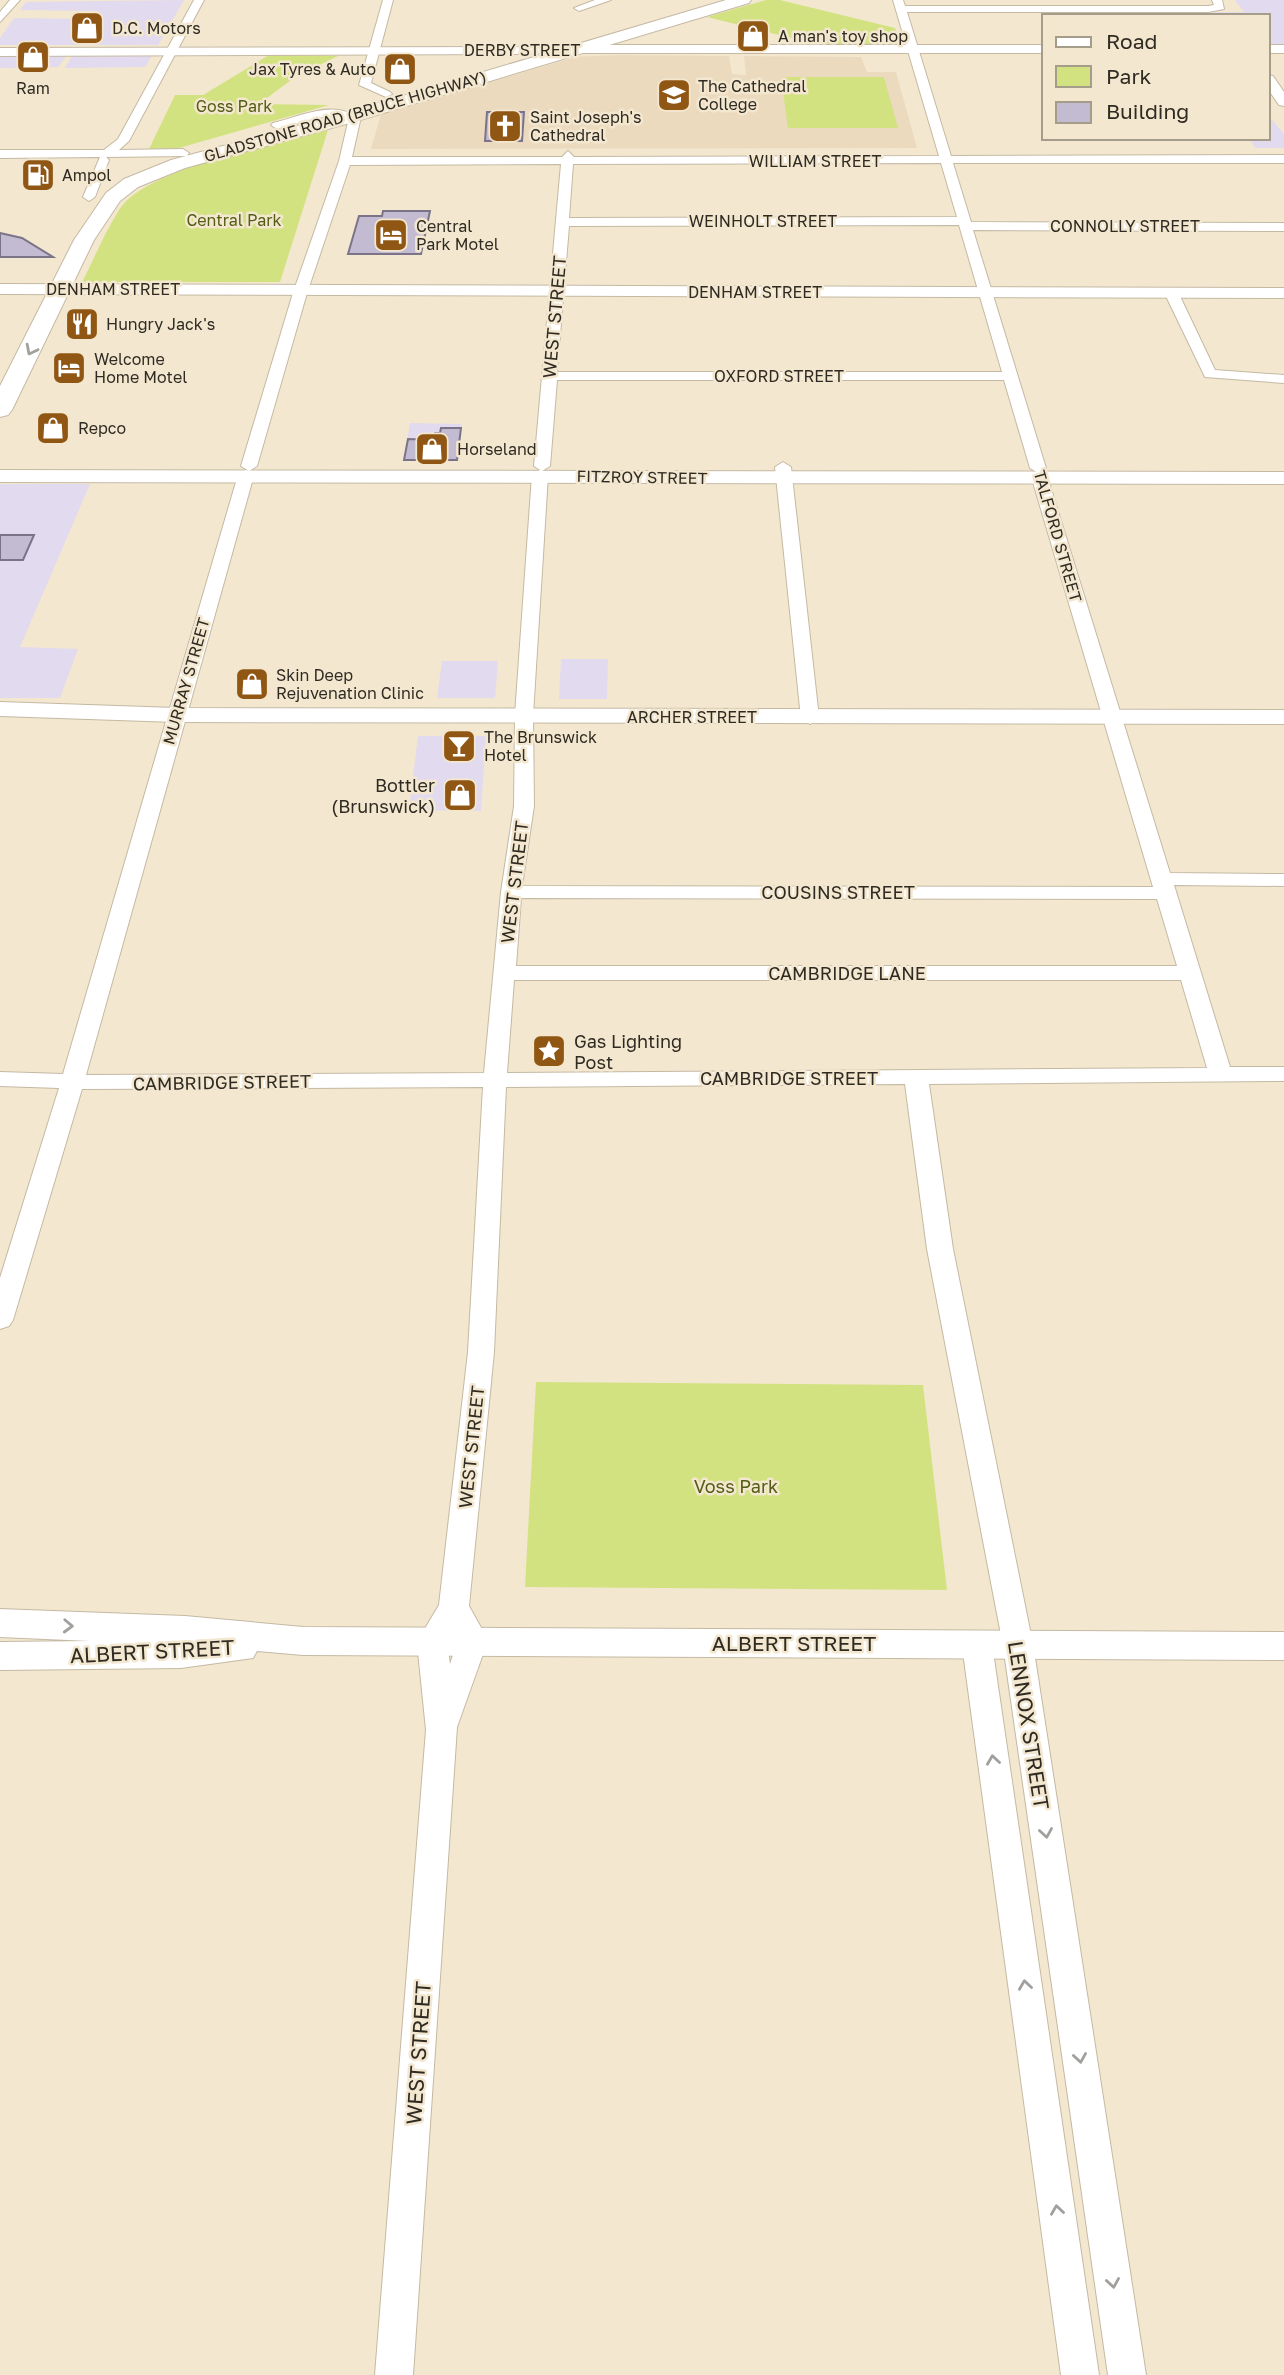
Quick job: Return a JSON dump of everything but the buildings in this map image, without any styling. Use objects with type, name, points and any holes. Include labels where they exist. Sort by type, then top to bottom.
[{"type":"highway","name":"GLADSTONE ROAD (BRUCE HIGHWAY)","points":[[89,197],[121,176],[161,160],[706,0]]},
{"type":"highway","name":"GLADSTONE ROAD (BRUCE HIGHWAY)","points":[[49,293],[113,197],[131,183],[159,170],[253,143],[352,107],[573,49],[743,0]]},
{"type":"highway","name":"DERBY STREET","points":[[535,50],[573,49]]},
{"type":"highway","points":[[161,160],[253,143]]},
{"type":"highway","points":[[0,410],[89,197]]},
{"type":"highway","points":[[0,364],[49,293]]},
{"type":"street","points":[[0,19],[15,0]]},
{"type":"street","points":[[89,197],[105,156],[123,141],[199,0]]},
{"type":"street","points":[[277,125],[352,107],[365,85],[388,0]]},
{"type":"street","points":[[577,23],[579,4],[606,0]]},
{"type":"street","points":[[899,4],[1208,9],[1219,3]]},
{"type":"street","name":"TALFORD STREET","points":[[899,4],[1220,1073]]},
{"type":"street","name":"DERBY STREET","points":[[573,49],[1042,49]]},
{"type":"street","name":"DERBY STREET","points":[[0,52],[535,50]]},
{"type":"street","points":[[1270,82],[1284,102]]},
{"type":"street","points":[[365,85],[386,94]]},
{"type":"street","name":"MURRAY STREET","points":[[0,1320],[72,1083],[176,715],[300,293],[346,158],[354,121],[352,107]]},
{"type":"street","points":[[0,160],[183,153]]},
{"type":"street","name":"WILLIAM STREET","points":[[346,158],[945,158],[1132,153],[1284,157]]},
{"type":"street","points":[[0,154],[161,160]]},
{"type":"street","name":"WEST STREET","points":[[394,2375],[442,1730],[432,1642],[454,1608],[481,1352],[495,1080],[510,892],[524,806],[524,715],[567,158]]},
{"type":"street","name":"WEINHOLT STREET","points":[[562,222],[965,224]]},
{"type":"street","name":"CONNOLLY STREET","points":[[965,224],[1284,226]]},
{"type":"street","name":"DENHAM STREET","points":[[0,289],[172,296],[226,292],[1284,293]]},
{"type":"street","points":[[1171,292],[1210,374],[1284,379]]},
{"type":"street","name":"DENHAM STREET","points":[[0,297],[49,293]]},
{"type":"street","name":"OXFORD STREET","points":[[549,376],[1010,376]]},
{"type":"street","name":"FITZROY STREET","points":[[0,467],[101,471],[784,473],[1039,473],[1284,468]]},
{"type":"street","name":"FITZROY STREET","points":[[0,476],[101,471]]},
{"type":"street","points":[[784,473],[810,718]]},
{"type":"street","name":"FITZROY STREET","points":[[1039,473],[1284,478]]},
{"type":"street","name":"ARCHER STREET","points":[[0,709],[64,709],[99,714],[176,715],[1284,717]]},
{"type":"street","name":"ARCHER STREET","points":[[0,720],[65,719],[99,714]]},
{"type":"street","name":"COUSINS STREET","points":[[510,892],[1165,886],[1284,880]]},
{"type":"street","name":"CAMBRIDGE LANE","points":[[504,973],[1190,973]]},
{"type":"street","name":"CAMBRIDGE STREET","points":[[0,1079],[72,1083],[1284,1074]]},
{"type":"street","name":"LENNOX STREET","points":[[916,1077],[940,1249],[1018,1645],[1127,2375]]},
{"type":"street","points":[[454,1608],[473,1640]]},
{"type":"street","name":"ALBERT STREET","points":[[0,1623],[185,1630],[303,1641],[1284,1646]]},
{"type":"street","name":"WEST STREET","points":[[442,1730],[473,1640]]},
{"type":"street","name":"ALBERT STREET","points":[[0,1656],[181,1654],[303,1641]]},
{"type":"street","points":[[977,1645],[1080,2375]]},
{"type":"shaded area","name":"D.C. Motors","points":[[184,0],[158,45],[0,45],[0,38],[14,18],[83,19],[95,16],[99,11],[20,10],[26,2]]},
{"type":"shaded area","points":[[1235,0],[1284,0],[1284,44],[1270,44],[1270,14],[1120,13],[1244,12]]},
{"type":"shaded area","name":"D.C. Motors","points":[[0,54],[67,55],[58,67],[0,68]]},
{"type":"shaded area","name":"D.C. Motors","points":[[73,54],[153,54],[145,67],[65,68]]},
{"type":"shaded area","name":"The Cathedral College","points":[[729,56],[732,74],[746,75],[744,56],[861,57],[867,72],[896,72],[917,148],[371,149],[381,114],[572,58],[570,57]]},
{"type":"shaded area","points":[[1270,117],[1284,134],[1284,148],[1255,148],[1250,140],[1270,140]]},
{"type":"shaded area","name":"Horseland","points":[[410,423],[462,424],[457,459],[404,459]]},
{"type":"shaded area","points":[[0,484],[90,484],[20,647],[78,649],[60,698],[0,698]]},
{"type":"shaded area","points":[[561,659],[608,659],[607,699],[559,699]]},
{"type":"shaded area","points":[[442,661],[498,661],[495,698],[437,698]]},
{"type":"shaded area","points":[[418,736],[486,736],[481,811],[341,809],[342,801],[410,801]]},
{"type":"green space","points":[[766,0],[780,0],[895,28],[901,45],[819,45],[707,17]]},
{"type":"green space","name":"Goss Park","points":[[269,55],[338,56],[295,77],[259,104],[329,105],[179,148],[149,149],[175,95],[203,95]]},
{"type":"green space","points":[[781,77],[884,77],[898,128],[788,128]]},
{"type":"green space","name":"Central Park","points":[[328,130],[280,282],[82,282],[114,218],[133,195],[155,182],[215,159]]},
{"type":"green space","name":"Voss Park","points":[[536,1382],[923,1385],[947,1590],[525,1587]]},
{"type":"place","name":"D.C. Motors","points":[[87,28]]},
{"type":"place","name":"A man's toy shop","points":[[753,36]]},
{"type":"place","name":"Ram","points":[[33,57]]},
{"type":"place","name":"Jax Tyres & Auto","points":[[400,69]]},
{"type":"place","name":"The Cathedral College","points":[[674,95]]},
{"type":"place","name":"Saint Joseph's Cathedral","points":[[505,126]]},
{"type":"place","name":"Ampol","points":[[38,175]]},
{"type":"place","name":"Central Park Motel","points":[[391,235]]},
{"type":"place","name":"Hungry Jack's","points":[[82,324]]},
{"type":"place","name":"Welcome Home Motel","points":[[69,368]]},
{"type":"place","name":"Repco","points":[[53,428]]},
{"type":"place","name":"Horseland","points":[[432,449]]},
{"type":"place","name":"Skin Deep Rejuvenation Clinic","points":[[252,684]]},
{"type":"place","name":"The Brunswick Hotel","points":[[459,746]]},
{"type":"place","name":"Bottler (Brunswick)","points":[[460,795]]},
{"type":"place","name":"Gas Lighting Post","points":[[549,1051]]}]
